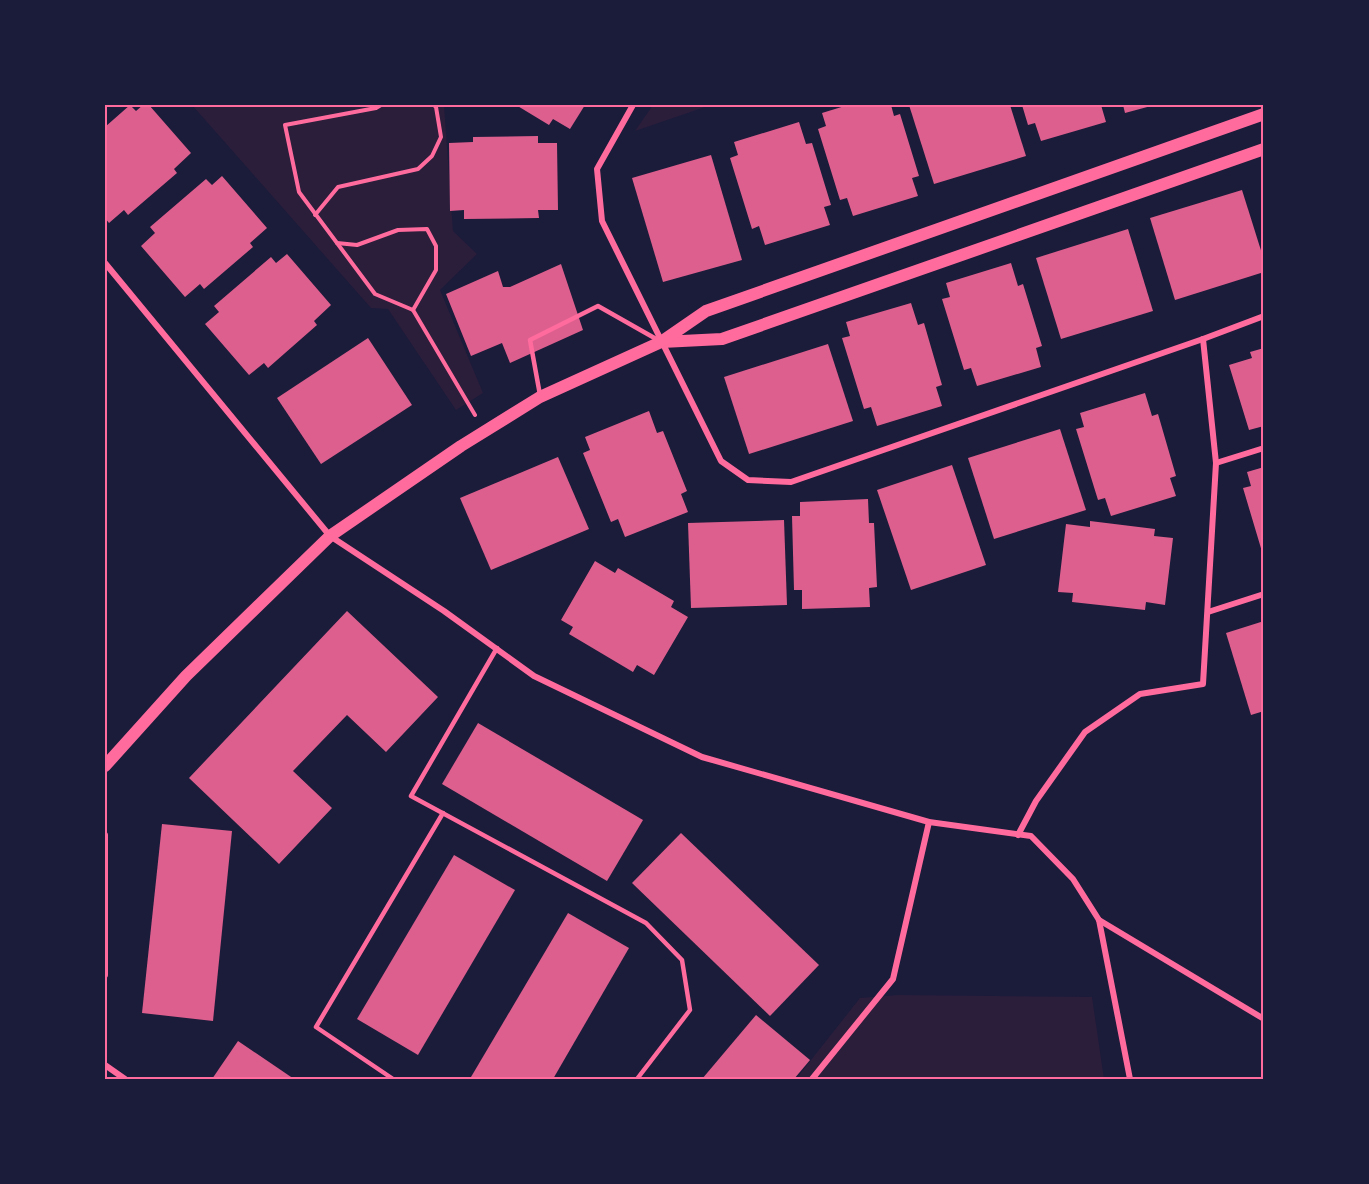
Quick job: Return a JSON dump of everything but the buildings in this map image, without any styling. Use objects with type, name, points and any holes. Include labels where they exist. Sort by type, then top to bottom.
[{"type":"main road","points":[[105,766],[186,676],[330,536],[485,431],[540,397],[661,342],[706,311],[1264,114]]},
{"type":"main road","points":[[661,342],[722,339],[1264,149]]},
{"type":"street","points":[[633,105],[597,169],[602,221],[721,461],[748,480],[791,482],[1264,316]]},
{"type":"street","points":[[105,263],[330,536],[444,611],[534,676],[702,757],[929,822],[1031,836],[1073,879],[1098,920],[1130,1079]]},
{"type":"street","points":[[1018,835],[1036,801],[1085,732],[1140,694],[1203,684],[1216,463],[1203,339]]},
{"type":"street","points":[[1216,463],[1264,448]]},
{"type":"street","points":[[1208,612],[1264,594]]},
{"type":"street","points":[[812,1079],[893,979],[929,822]]},
{"type":"street","points":[[105,835],[105,975]]},
{"type":"street","points":[[1098,920],[1264,1019]]},
{"type":"street","points":[[105,1065],[125,1079]]},
{"type":"lane","points":[[540,397],[530,340],[598,306],[661,342]]},
{"type":"lane","points":[[496,648],[411,796],[646,923],[682,960],[690,1010],[637,1079]]},
{"type":"lane","points":[[393,1079],[316,1027],[443,813]]},
{"type":"path","points":[[381,105],[376,108],[285,125],[299,192],[375,294],[412,310],[485,431]]},
{"type":"path","points":[[315,214],[338,187],[418,169],[432,156],[441,137],[434,105]]},
{"type":"path","points":[[336,243],[357,245],[398,230],[427,229],[436,246],[436,270],[412,310]]},
{"type":"shaded area","points":[[192,105],[444,105],[453,231],[477,254],[440,290],[483,393],[456,410],[388,309],[371,308]]},
{"type":"shaded area","points":[[653,105],[711,105],[635,131]]},
{"type":"shaded area","points":[[899,995],[1092,997],[1104,1079],[796,1079],[860,998]]}]
